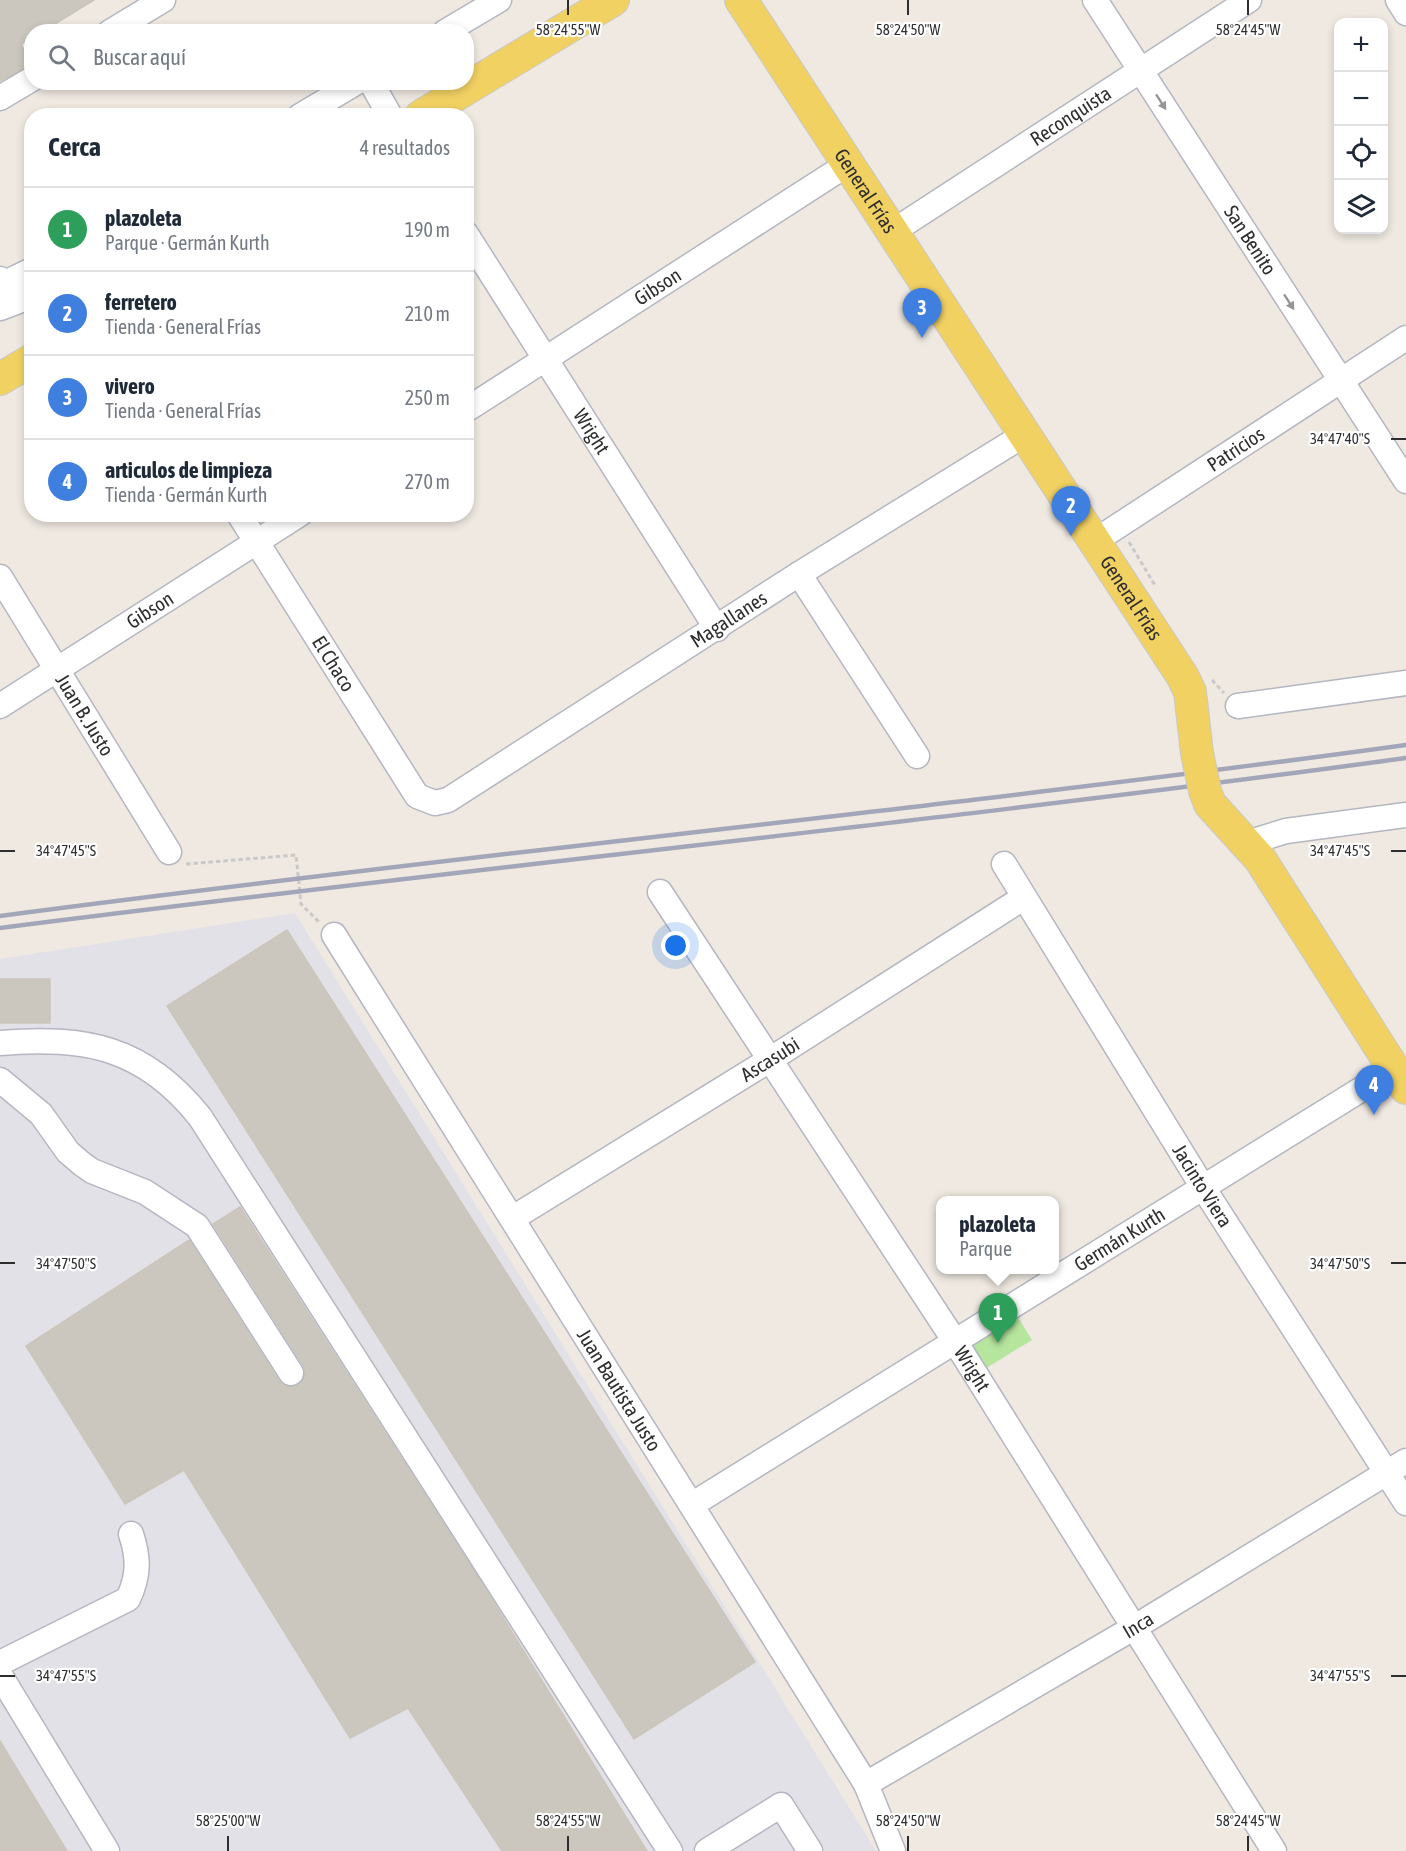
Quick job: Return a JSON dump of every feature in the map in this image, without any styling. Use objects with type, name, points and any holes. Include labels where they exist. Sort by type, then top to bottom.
[{"type":"main road","points":[[474,84],[614,0]]},
{"type":"main road","name":"General Frías","points":[[741,0],[1183,677],[1190,692],[1197,753],[1210,804],[1260,859],[1400,1078]]},
{"type":"main road","points":[[434,108],[464,90]]},
{"type":"main road","points":[[0,380],[24,365]]},
{"type":"street","points":[[123,24],[163,0]]},
{"type":"street","points":[[458,24],[499,0]]},
{"type":"street","name":"San Benito","points":[[1095,0],[1406,481]]},
{"type":"street","name":"Reconquista","points":[[892,232],[1249,0]]},
{"type":"street","points":[[1398,0],[1406,13]]},
{"type":"street","points":[[0,98],[24,84]]},
{"type":"street","points":[[313,108],[344,90]]},
{"type":"street","points":[[375,90],[386,108]]},
{"type":"street","name":"Gibson","points":[[474,405],[848,164]]},
{"type":"street","name":"Wright","points":[[474,246],[717,629]]},
{"type":"street","points":[[0,279],[3,284],[24,274]]},
{"type":"street","points":[[0,309],[24,299]]},
{"type":"street","name":"Patricios","points":[[1095,541],[1406,338]]},
{"type":"street","name":"Magallanes","points":[[435,803],[448,800],[717,629],[799,574],[1024,435]]},
{"type":"street","name":"El Chaco","points":[[243,522],[417,796],[426,802],[435,803]]},
{"type":"street","name":"Gibson","points":[[0,706],[288,522]]},
{"type":"street","points":[[799,574],[916,756]]},
{"type":"street","name":"Juan B. Justo","points":[[0,577],[169,852]]},
{"type":"street","points":[[1238,706],[1406,683]]},
{"type":"street","points":[[1247,843],[1286,831],[1406,815]]},
{"type":"street","name":"Jacinto Viera","points":[[1004,864],[1204,1189],[1396,1466],[1406,1503]]},
{"type":"street","name":"Wright","points":[[660,892],[956,1343],[1274,1851]]},
{"type":"street","name":"Ascasubi","points":[[513,1218],[771,1059],[1023,898]]},
{"type":"street","name":"Juan Bautista Justo","points":[[334,935],[693,1504],[866,1784],[893,1851]]},
{"type":"street","points":[[0,1043],[38,1040],[76,1042],[111,1050],[147,1068],[179,1090],[200,1117],[369,1376],[670,1851]]},
{"type":"street","name":"Germán Kurth","points":[[693,1504],[1204,1189],[1400,1078]]},
{"type":"street","points":[[0,1080],[41,1114],[68,1152],[81,1164],[92,1171],[146,1192],[197,1226],[291,1373]]},
{"type":"street","name":"Inca","points":[[866,1784],[1135,1627],[1396,1466]]},
{"type":"street","points":[[0,1663],[128,1599],[138,1572],[137,1554],[131,1534]]},
{"type":"street","points":[[0,1675],[107,1851]]},
{"type":"street","points":[[707,1851],[781,1805],[810,1851]]},
{"type":"path","points":[[169,852],[184,865],[296,855],[300,904],[334,935]]},
{"type":"shaded area","points":[[295,913],[876,1851],[0,1851],[0,959]]},
{"type":"green space","points":[[1016,1314],[1032,1340],[980,1372],[964,1346]]},
{"type":"building","points":[[0,0],[94,0],[55,24],[24,24],[24,42],[21,44],[24,50],[24,69],[0,81]]},
{"type":"building","points":[[287,930],[755,1662],[634,1739],[167,1006]]},
{"type":"building","points":[[0,979],[50,979],[50,1023],[0,1023]]},
{"type":"building","points":[[240,1207],[481,1582],[647,1851],[502,1851],[408,1708],[350,1738],[184,1470],[125,1504],[26,1346],[189,1240],[279,1381],[291,1387],[299,1385],[305,1373],[303,1365],[213,1224]]},
{"type":"building","points":[[0,1741],[67,1851],[0,1851]]},
{"type":"railway","points":[[0,916],[351,872],[1055,790],[1406,745]]},
{"type":"railway","points":[[0,928],[1055,803],[1406,758]]},
{"type":"place","name":"vivero","points":[[922,338]]},
{"type":"place","name":"ferretero","points":[[1071,536]]},
{"type":"place","name":"articulos de limpieza","points":[[1374,1115]]},
{"type":"place","name":"plazoleta","points":[[998,1343]]}]
